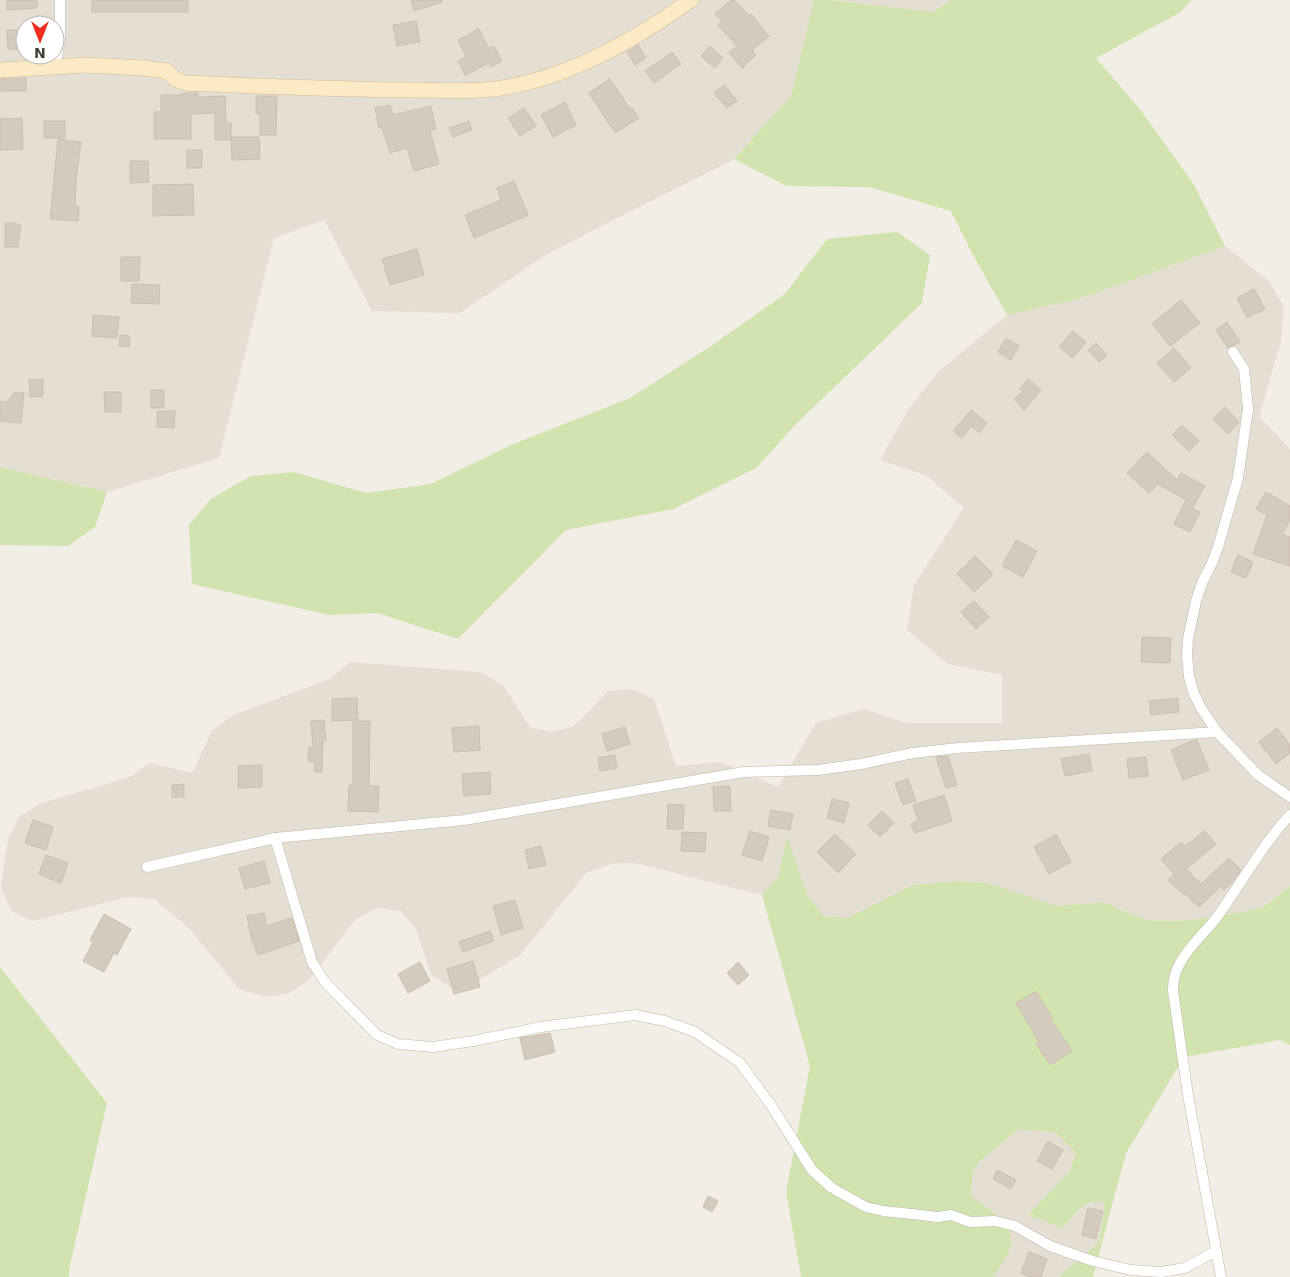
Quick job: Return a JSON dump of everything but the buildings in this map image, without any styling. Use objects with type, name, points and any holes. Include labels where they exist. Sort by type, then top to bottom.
[{"type":"street","points":[[55,66],[60,41],[60,0]]},
{"type":"street","points":[[0,70],[86,65],[167,71],[175,79],[185,83],[259,87],[463,91],[506,88],[558,73],[607,53],[691,0]]},
{"type":"street","points":[[1232,352],[1244,369],[1248,409],[1245,434],[1238,478],[1224,526],[1212,563],[1196,601],[1188,638],[1189,677],[1194,694],[1211,725],[1258,776],[1290,797]]},
{"type":"street","points":[[147,867],[275,838],[464,820],[744,772],[818,770],[861,764],[912,753],[958,748],[1217,732]]},
{"type":"street","points":[[1221,1277],[1188,1095],[1173,991],[1173,977],[1179,964],[1216,917],[1264,850],[1273,832],[1290,815]]},
{"type":"street","points":[[275,838],[312,962],[325,982],[377,1035],[398,1044],[433,1047],[541,1027],[635,1015],[665,1021],[695,1032],[740,1063],[771,1105],[812,1170],[832,1188],[866,1207],[922,1216],[938,1217],[951,1215],[970,1222],[995,1221],[1015,1226],[1050,1246],[1093,1261],[1132,1270],[1161,1272],[1185,1268],[1216,1251]]},
{"type":"shaded area","points":[[0,0],[814,0],[791,96],[734,159],[547,254],[460,313],[372,311],[324,220],[274,238],[219,458],[107,492],[0,467]]},
{"type":"shaded area","points":[[831,0],[951,0],[933,12]]},
{"type":"shaded area","points":[[1225,246],[1269,281],[1284,307],[1281,341],[1259,417],[1290,449],[1290,886],[1262,908],[1216,917],[1176,921],[1147,920],[1103,902],[1056,906],[988,883],[959,881],[913,885],[848,919],[824,916],[808,897],[787,837],[778,877],[762,895],[635,863],[611,864],[587,872],[520,955],[476,982],[450,987],[431,974],[416,929],[401,911],[376,908],[356,919],[308,981],[287,994],[264,997],[239,989],[190,929],[154,899],[128,897],[33,921],[12,912],[1,888],[8,839],[19,817],[39,804],[130,777],[149,763],[192,773],[212,731],[233,715],[330,679],[350,662],[480,672],[503,685],[530,727],[552,732],[574,726],[608,691],[632,689],[654,699],[676,766],[721,762],[778,787],[816,723],[864,709],[907,723],[1002,723],[1002,675],[948,664],[907,630],[914,585],[964,508],[927,476],[880,460],[908,410],[939,371],[1007,315],[1079,299]]},
{"type":"shaded area","points":[[1019,1129],[1056,1133],[1076,1153],[1070,1171],[1028,1215],[1063,1228],[1086,1203],[1099,1201],[1105,1203],[1099,1242],[1059,1277],[993,1277],[1011,1247],[971,1196],[973,1171],[980,1161]]},
{"type":"green space","points":[[814,0],[831,0],[933,12],[951,0],[1192,0],[1179,13],[1096,58],[1139,108],[1193,183],[1225,246],[1079,299],[1007,315],[951,211],[869,187],[787,186],[734,159],[791,96]]},
{"type":"green space","points":[[897,232],[930,255],[922,303],[796,424],[756,468],[673,509],[566,530],[458,639],[377,613],[329,615],[192,584],[189,525],[211,499],[251,476],[294,472],[366,493],[431,484],[511,445],[630,398],[711,346],[785,294],[827,239]]},
{"type":"green space","points":[[0,467],[107,492],[95,527],[68,546],[0,545]]},
{"type":"green space","points":[[787,836],[808,897],[824,916],[848,918],[913,885],[959,881],[988,883],[1056,906],[1103,902],[1147,920],[1176,921],[1216,917],[1262,908],[1290,886],[1290,1045],[1280,1040],[1184,1057],[1126,1153],[1093,1277],[1059,1277],[1099,1242],[1105,1203],[1098,1201],[1086,1204],[1063,1228],[1028,1215],[1070,1171],[1076,1153],[1056,1133],[1019,1129],[980,1161],[973,1171],[971,1196],[992,1211],[1004,1223],[1009,1230],[1011,1238],[1010,1249],[993,1277],[801,1277],[786,1192],[810,1066],[762,895],[778,877]]},
{"type":"green space","points":[[0,967],[107,1103],[69,1277],[0,1277]]}]
